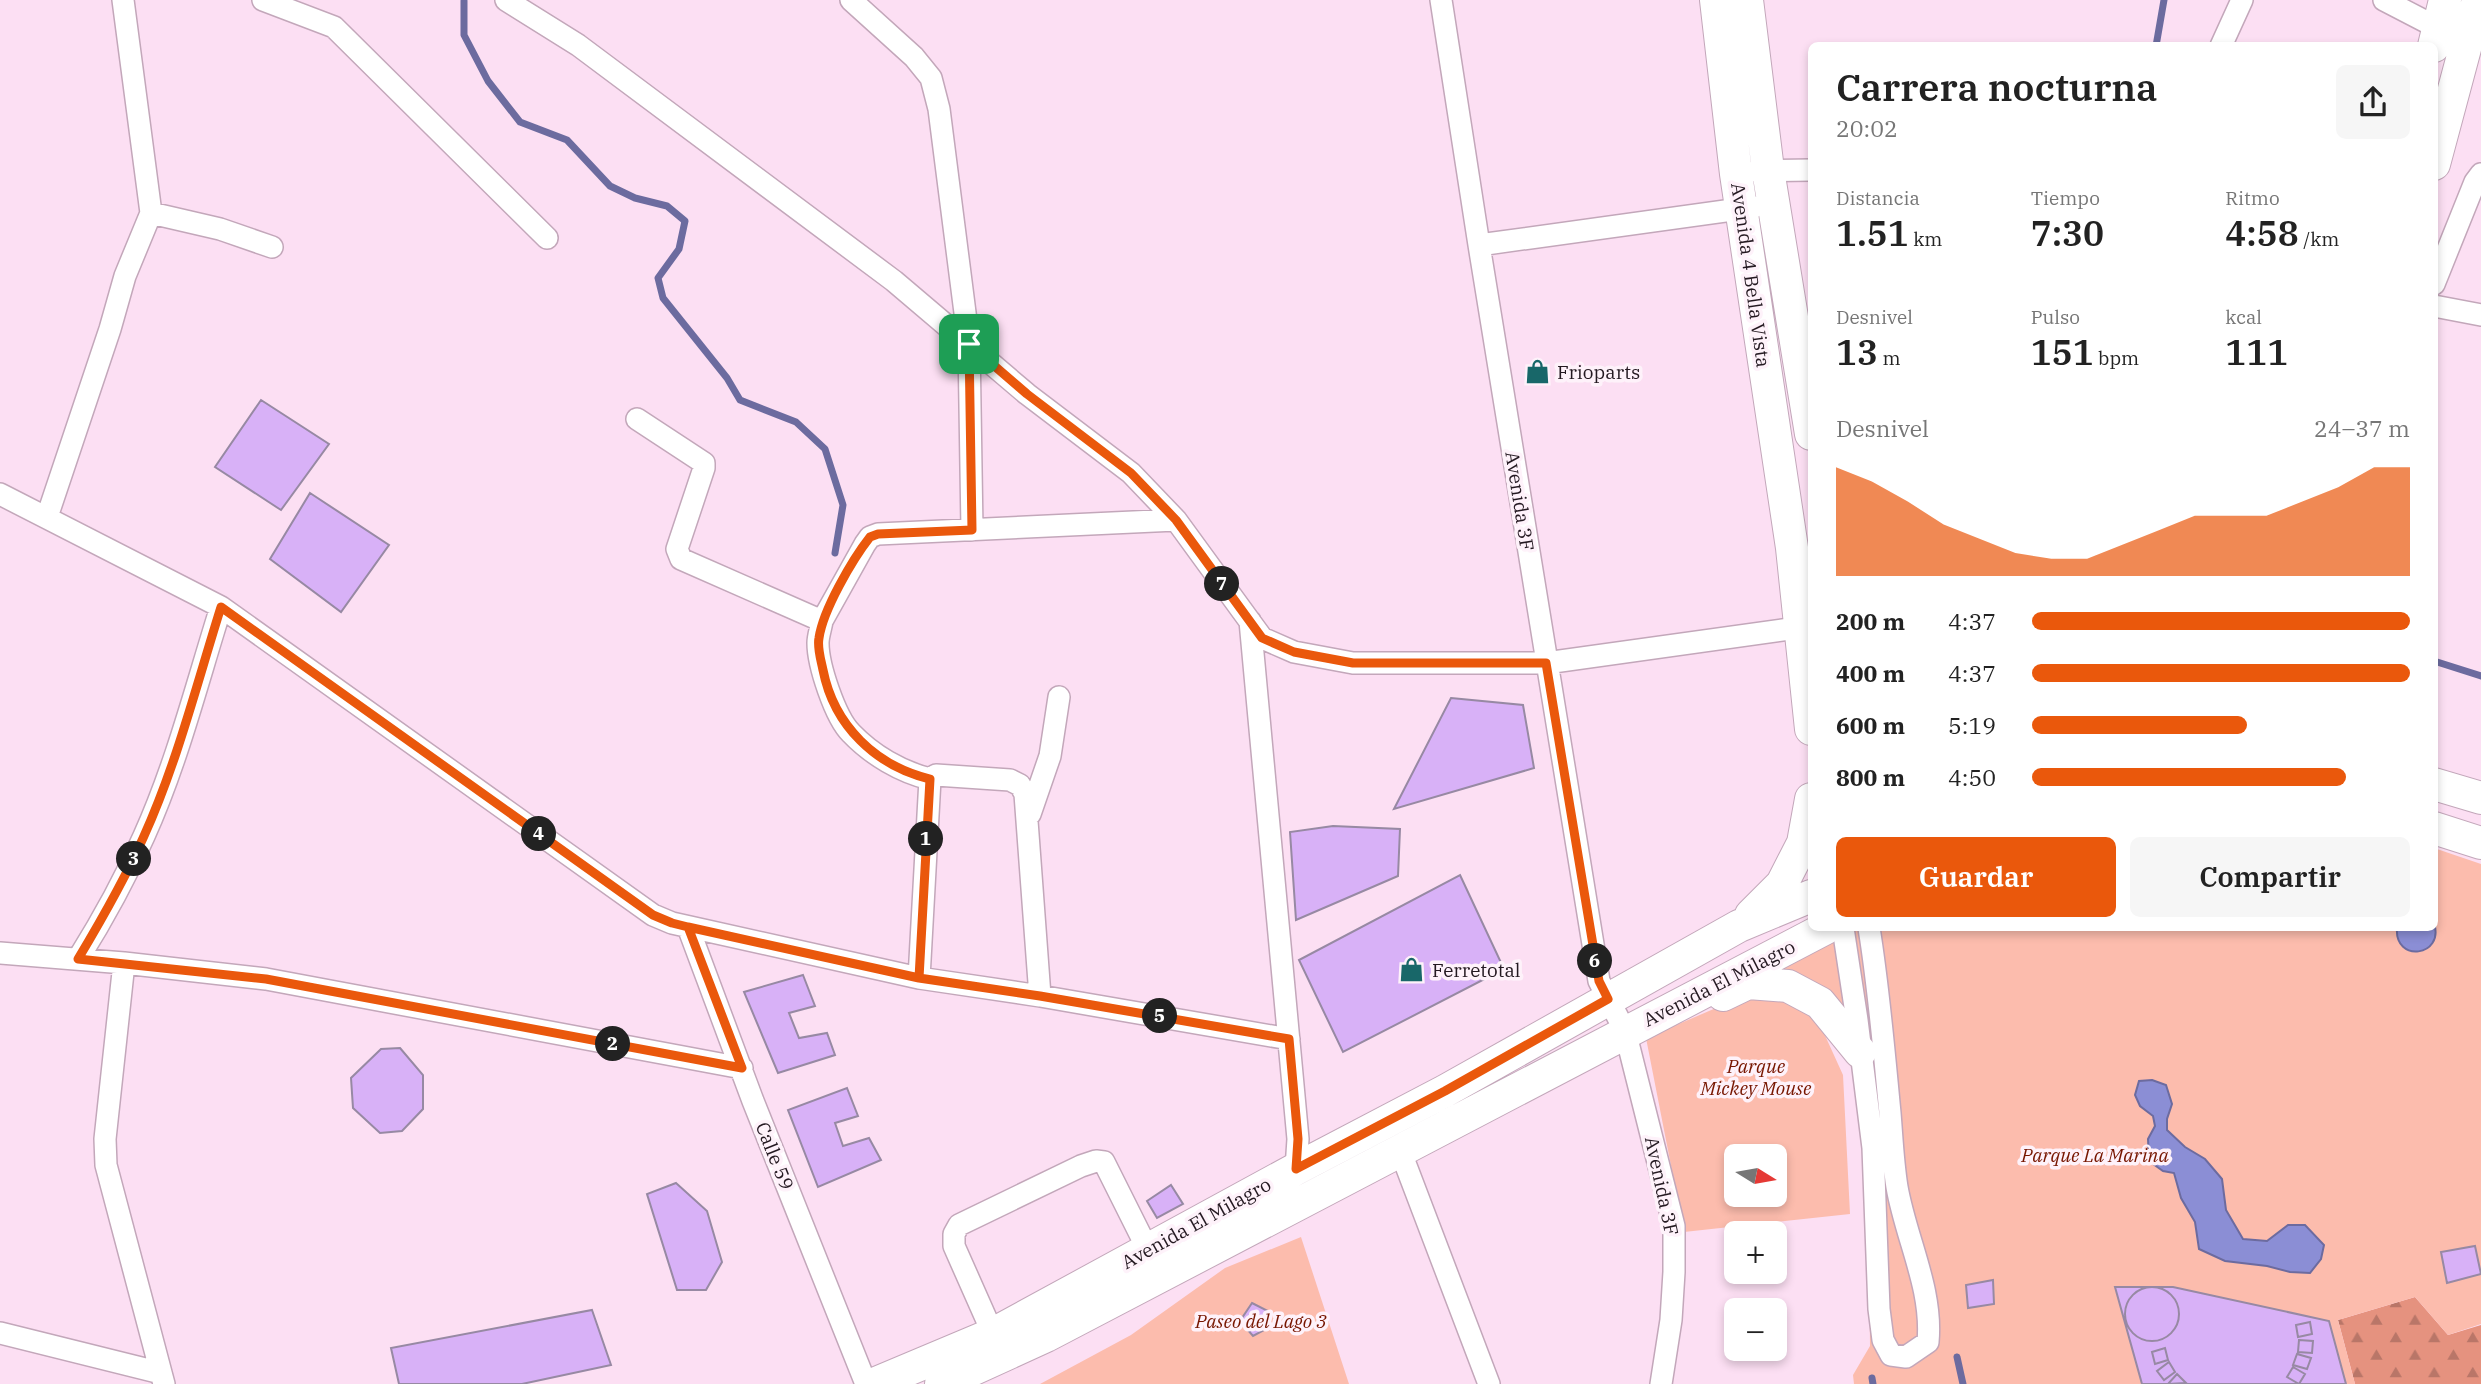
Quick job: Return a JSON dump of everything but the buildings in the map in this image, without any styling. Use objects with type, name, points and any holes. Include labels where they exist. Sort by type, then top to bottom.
[{"type":"main road","name":"Avenida 4 Bella Vista","points":[[1716,0],[1741,208],[1802,558],[1808,667]]},
{"type":"main road","name":"Avenida 4 Bella Vista","points":[[1747,0],[1768,170],[1808,415]]},
{"type":"main road","points":[[2438,152],[2474,47],[2477,0]]},
{"type":"main road","points":[[2438,785],[2481,798]]},
{"type":"main road","points":[[1739,926],[1782,884],[1803,843],[1808,816]]},
{"type":"main road","points":[[2438,829],[2481,843]]},
{"type":"main road","name":"Avenida El Milagro","points":[[874,1384],[993,1334],[1445,1091],[1739,926],[1808,897]]},
{"type":"main road","name":"Avenida El Milagro","points":[[941,1384],[1046,1336],[1820,931]]},
{"type":"main road","points":[[1662,1012],[1683,1013],[1748,983],[1788,986],[1820,1003],[1860,1052]]},
{"type":"street","points":[[47,517],[125,276],[150,213],[123,0]]},
{"type":"street","points":[[264,0],[334,27],[547,237]]},
{"type":"street","points":[[506,0],[578,45],[894,281],[1027,394],[1131,473],[1176,520],[1262,638],[1294,652],[1353,663],[1546,663],[1806,626]]},
{"type":"street","points":[[851,0],[914,57],[931,78],[939,109],[969,344],[972,530]]},
{"type":"street","name":"Avenida 3F","points":[[1441,0],[1599,981],[1626,1031],[1674,1226],[1671,1320],[1661,1384]]},
{"type":"street","points":[[2223,42],[2242,0]]},
{"type":"street","points":[[2384,0],[2439,24]]},
{"type":"street","points":[[1736,174],[1768,170],[1808,170]]},
{"type":"street","points":[[2438,274],[2475,182],[2481,174]]},
{"type":"street","points":[[1479,245],[1774,205]]},
{"type":"street","points":[[150,213],[220,229],[272,247]]},
{"type":"street","points":[[2438,307],[2481,315]]},
{"type":"street","points":[[637,419],[704,463],[677,549],[681,559],[822,621]]},
{"type":"street","points":[[0,494],[221,607],[653,915],[688,927],[919,978],[1289,1039]]},
{"type":"street","points":[[1040,996],[1028,823],[1025,794],[1020,785],[1010,780],[936,775],[930,779],[914,775],[887,762],[849,732],[826,687],[818,642],[822,621],[870,537],[878,534],[1176,520]]},
{"type":"street","points":[[78,959],[116,897],[145,834],[178,743],[221,607]]},
{"type":"street","points":[[1250,621],[1298,1139],[1296,1169]]},
{"type":"street","points":[[1028,823],[1050,756],[1059,697]]},
{"type":"street","points":[[919,978],[930,779]]},
{"type":"street","name":"Calle 59","points":[[688,927],[752,1101],[866,1384]]},
{"type":"street","points":[[1843,931],[1873,1148],[1878,1309],[1883,1340],[1891,1355],[1906,1357],[1928,1342],[1930,1325],[1925,1285],[1909,1240],[1897,1185],[1869,931]]},
{"type":"street","points":[[0,953],[124,963],[266,979],[742,1068]]},
{"type":"street","points":[[124,963],[105,1152],[106,1165],[162,1379]]},
{"type":"street","points":[[1400,1150],[1489,1384]]},
{"type":"street","points":[[993,1334],[954,1246],[954,1234],[959,1225],[1096,1161],[1104,1163],[1148,1250]]},
{"type":"street","points":[[0,1333],[162,1379]]},
{"type":"green space","name":"Parque La Marina","points":[[2438,849],[2481,864],[2481,1324],[2448,1335],[2415,1297],[2338,1320],[2355,1384],[1854,1384],[1853,1375],[1870,1346],[1869,1238],[1863,1134],[1854,1062],[1834,1030],[1764,973],[1840,931],[2438,931]]},
{"type":"green space","name":"Parque Mickey Mouse","points":[[1744,996],[1771,997],[1801,1007],[1823,1031],[1843,1075],[1850,1214],[1785,1221],[1724,1221],[1724,1228],[1684,1232],[1646,1038]]},
{"type":"green space","name":"Paseo del Lago 3","points":[[1301,1237],[1349,1384],[1040,1384],[1131,1335],[1225,1268]]},
{"type":"green space","points":[[2415,1297],[2448,1335],[2481,1325],[2481,1384],[2355,1384],[2338,1320]]},
{"type":"water","points":[[2397,931],[2435,931],[2432,943],[2426,949],[2418,951],[2403,947]]},
{"type":"water","points":[[2152,1080],[2166,1085],[2172,1104],[2167,1130],[2185,1147],[2205,1159],[2222,1179],[2226,1210],[2243,1239],[2267,1241],[2288,1225],[2305,1225],[2324,1245],[2321,1259],[2310,1273],[2225,1261],[2199,1249],[2195,1222],[2181,1198],[2174,1173],[2163,1171],[2149,1161],[2148,1139],[2155,1126],[2153,1116],[2140,1106],[2135,1095],[2139,1081]]},
{"type":"waterway","points":[[2157,42],[2164,0]]},
{"type":"waterway","points":[[464,1],[464,35],[488,81],[520,122],[567,140],[610,186],[635,198],[667,206],[685,221],[679,249],[658,278],[663,298],[727,378],[740,400],[796,422],[825,449],[843,505],[835,553]]},
{"type":"waterway","points":[[2438,662],[2481,676]]},
{"type":"waterway","points":[[1957,1357],[1963,1384]]},
{"type":"waterway","points":[[1872,1378],[1873,1384]]},
{"type":"place","name":"Frioparts","points":[[1537,372]]},
{"type":"place","name":"Ferretotal","points":[[1412,970]]},
{"type":"route","points":[[969,344],[972,530],[878,534],[870,537],[826,612],[818,642],[826,687],[849,732],[887,762],[914,775],[930,779],[919,978],[688,927],[742,1068],[266,979],[78,959],[116,897],[145,834],[178,743],[221,607],[653,915],[672,923],[919,978],[1289,1039],[1298,1139],[1296,1169],[1445,1091],[1608,999],[1599,981],[1546,663],[1353,663],[1294,652],[1262,638],[1176,520],[1131,473],[1027,394],[969,344]]}]
